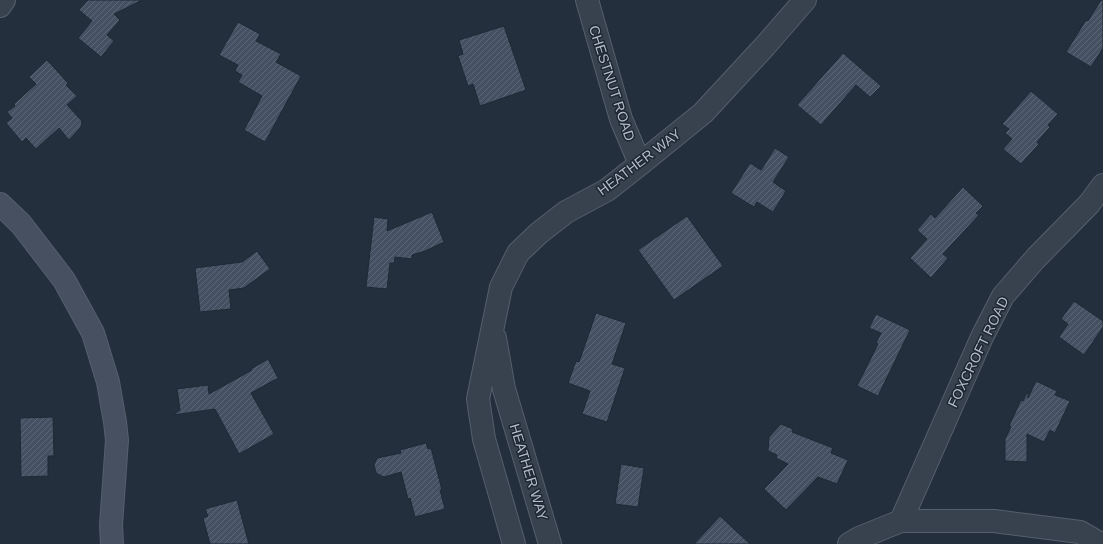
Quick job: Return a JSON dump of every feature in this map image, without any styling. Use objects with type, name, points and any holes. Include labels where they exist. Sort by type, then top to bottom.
[{"type":"street","points":[[0,6],[4,0]]},
{"type":"street","name":"CHESTNUT ROAD","points":[[587,0],[621,119],[640,164]]},
{"type":"street","name":"HEATHER WAY","points":[[514,544],[484,439],[478,399],[501,287],[518,253],[539,233],[566,212],[607,190],[703,113],[805,0]]},
{"type":"street","name":"FOXCROFT ROAD","points":[[902,521],[982,337],[1003,296],[1036,258],[1089,204],[1103,185]]},
{"type":"street","points":[[0,204],[21,224],[64,280],[93,333],[108,382],[116,422],[117,440],[111,521],[112,544]]},
{"type":"street","name":"HEATHER WAY","points":[[493,329],[504,389],[550,544]]},
{"type":"street","points":[[849,544],[859,538],[902,521],[994,521],[1080,532],[1101,544]]},
{"type":"building","points":[[88,0],[142,0],[114,14],[120,20],[107,35],[114,41],[101,57],[78,38],[92,21],[79,10]]},
{"type":"building","points":[[1101,0],[1103,0],[1103,48],[1091,67],[1066,52],[1086,20],[1088,21]]},
{"type":"building","points":[[238,22],[260,34],[256,41],[281,54],[276,62],[301,76],[265,142],[244,130],[262,96],[238,82],[242,75],[235,71],[238,65],[219,55]]},
{"type":"building","points":[[504,26],[526,90],[480,106],[473,84],[468,86],[458,56],[463,54],[459,40]]},
{"type":"building","points":[[843,53],[881,86],[870,97],[856,85],[821,125],[797,105]]},
{"type":"building","points":[[47,60],[68,83],[66,85],[77,96],[67,105],[82,121],[81,127],[69,140],[59,128],[36,149],[26,138],[22,142],[6,123],[12,118],[7,112],[15,106],[14,104],[36,84],[29,77]]},
{"type":"building","points":[[1031,91],[1058,114],[1048,125],[1050,127],[1037,142],[1039,144],[1021,164],[1003,149],[1012,139],[1005,133],[1009,129],[1002,124]]},
{"type":"building","points":[[775,148],[789,157],[773,182],[786,191],[773,212],[757,202],[754,207],[731,193],[750,163],[761,170]]},
{"type":"building","points":[[963,187],[983,206],[976,213],[979,215],[943,254],[948,258],[931,278],[910,258],[927,239],[917,230],[931,214],[935,218]]},
{"type":"building","points":[[432,212],[444,242],[412,255],[412,259],[395,257],[394,263],[390,263],[387,289],[366,287],[374,217],[388,219],[387,231]]},
{"type":"building","points":[[687,216],[723,266],[674,300],[638,250]]},
{"type":"building","points":[[257,251],[270,269],[244,288],[229,290],[231,309],[200,312],[195,268],[242,262]]},
{"type":"building","points":[[1074,301],[1103,321],[1103,327],[1084,355],[1059,337],[1068,324],[1061,319]]},
{"type":"building","points":[[596,313],[626,323],[612,364],[625,368],[607,422],[582,414],[590,391],[568,383],[576,361],[579,362]]},
{"type":"building","points":[[876,314],[910,330],[878,396],[857,386],[878,344],[876,343],[881,333],[869,328]]},
{"type":"building","points":[[268,359],[278,378],[251,393],[274,434],[239,454],[215,409],[173,415],[180,410],[177,389],[208,385],[209,394],[252,370],[251,369]]},
{"type":"building","points":[[1036,381],[1057,391],[1055,395],[1070,401],[1055,433],[1050,430],[1044,442],[1027,434],[1027,462],[1005,461],[1005,439],[1011,427],[1009,426],[1021,400],[1023,401],[1028,391],[1028,398]]},
{"type":"building","points":[[53,417],[54,456],[48,456],[48,476],[21,477],[20,418]]},
{"type":"building","points":[[781,424],[793,429],[792,432],[833,448],[831,453],[848,460],[837,484],[818,477],[786,510],[764,489],[788,464],[776,458],[777,455],[768,451],[769,437]]},
{"type":"building","points":[[426,443],[428,449],[431,448],[442,490],[440,490],[445,509],[415,517],[410,498],[408,499],[401,472],[384,477],[376,473],[374,465],[377,458],[401,453],[400,450]]},
{"type":"building","points":[[621,464],[644,468],[638,507],[615,504]]},
{"type":"building","points":[[237,500],[249,544],[210,544],[203,518],[208,516],[205,509]]},
{"type":"building","points":[[720,516],[750,544],[694,544]]}]
